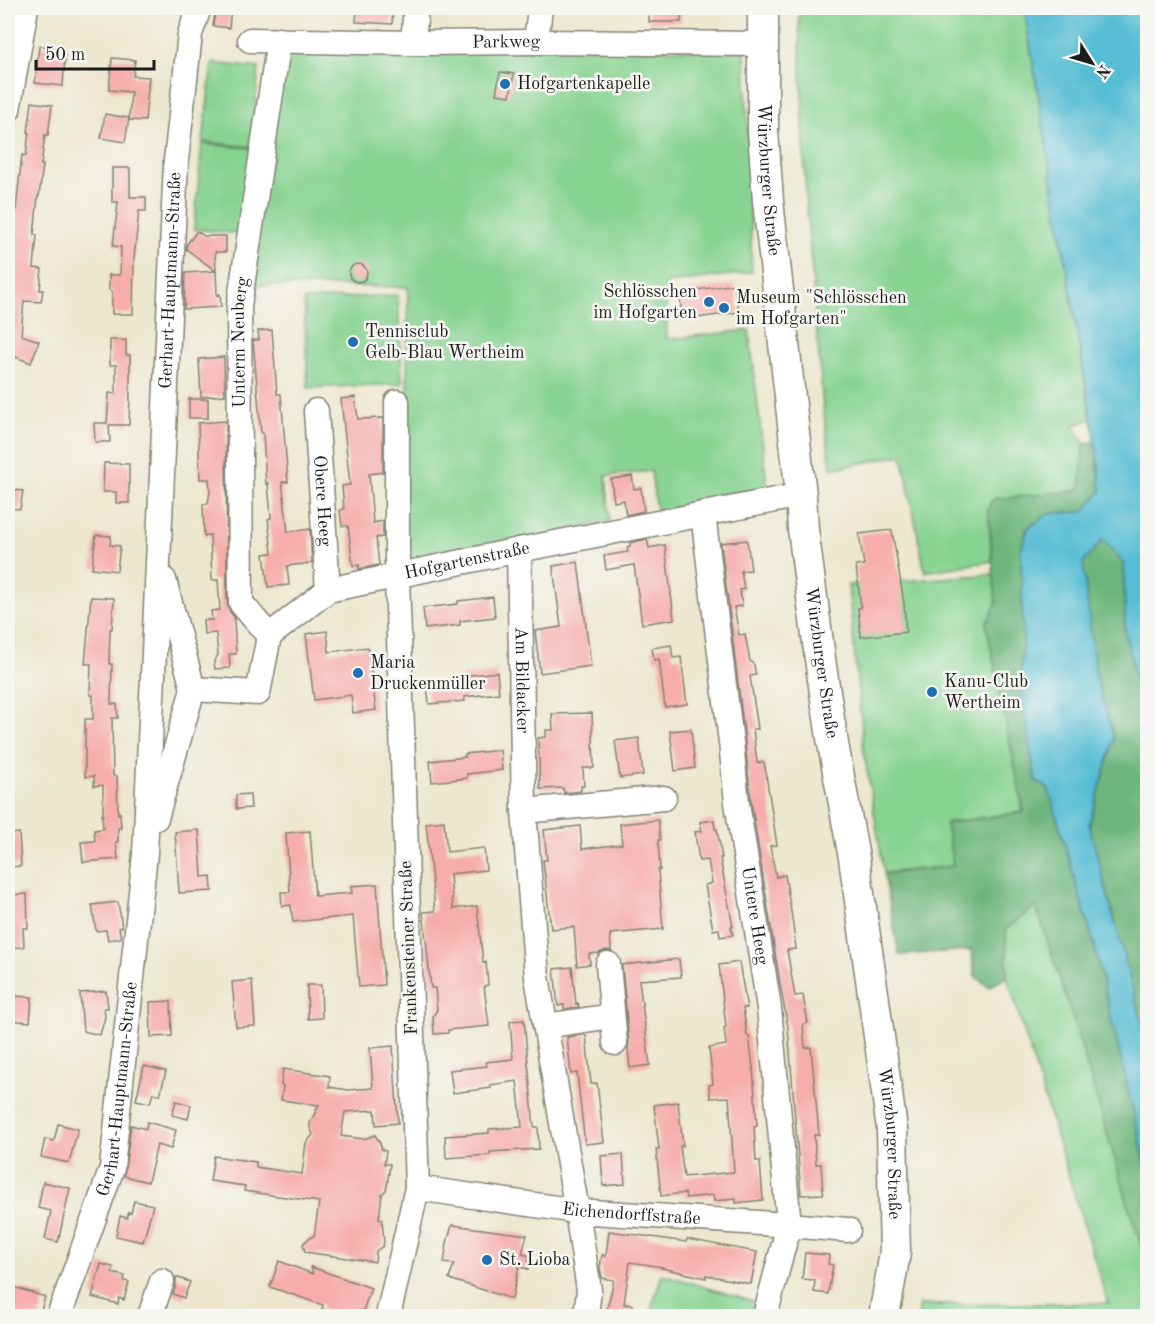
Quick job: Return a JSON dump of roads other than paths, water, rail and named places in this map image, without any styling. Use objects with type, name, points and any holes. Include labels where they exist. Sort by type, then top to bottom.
[{"type":"main road","name":"Würzburger Straße","points":[[763,8],[763,131],[768,201],[803,530],[833,744],[854,858],[892,1129],[895,1253],[884,1317]]},
{"type":"street","points":[[8,110],[26,8]]},
{"type":"street","name":"Gerhart-Hauptmann-Straße","points":[[59,1317],[112,1168],[145,854],[176,161],[190,34],[199,8]]},
{"type":"street","points":[[413,43],[416,8]]},
{"type":"street","points":[[537,42],[540,8]]},
{"type":"street","name":"Parkweg","points":[[250,40],[763,44]]},
{"type":"street","name":"Unterm Neuberg","points":[[269,636],[241,603],[239,306],[279,40]]},
{"type":"street","points":[[397,402],[397,576]]},
{"type":"street","name":"Obere Heeg","points":[[316,411],[328,590]]},
{"type":"street","name":"Hofgartenstraße","points":[[269,636],[328,590],[801,495]]},
{"type":"street","name":"Untere Heeg","points":[[703,514],[737,803],[769,1008],[789,1225],[765,1317]]},
{"type":"street","name":"Am Bildacker","points":[[519,550],[524,811],[537,977],[589,1290],[586,1317]]},
{"type":"street","name":"Gerhart-Hauptmann-Straße","points":[[145,854],[193,689],[158,554]]},
{"type":"street","name":"Frankensteiner Straße","points":[[388,1317],[417,1188],[397,576]]},
{"type":"street","points":[[193,689],[258,693],[269,636]]},
{"type":"street","points":[[524,811],[664,798]]},
{"type":"street","points":[[608,964],[615,1043]]},
{"type":"street","points":[[546,1026],[612,1016]]},
{"type":"street","name":"Eichendorffstraße","points":[[417,1188],[577,1210],[848,1230]]},
{"type":"street","points":[[150,1317],[162,1281]]},
{"type":"water","points":[[1024,8],[1147,8],[1147,733],[1125,630],[1124,564],[1103,539],[1083,563],[1096,677],[1114,739],[1089,825],[1147,1038],[1147,1170],[1094,944],[1048,787],[1036,782],[1020,687],[1023,640],[1021,550],[1028,528],[1050,513],[1083,512],[1101,491],[1097,451]]},
{"type":"place","name":"Hofgartenkapelle","points":[[505,84]]},
{"type":"place","name":"Schlösschen im Hofgarten","points":[[709,302]]},
{"type":"place","name":"Museum \"Schlösschen im Hofgarten\"","points":[[724,308]]},
{"type":"place","name":"Tennisclub Gelb-Blau Wertheim","points":[[353,342]]},
{"type":"place","name":"Maria Druckenmüller","points":[[358,673]]},
{"type":"place","name":"Kanu-Club Wertheim","points":[[932,692]]},
{"type":"place","name":"St. Lioba","points":[[487,1260]]}]
